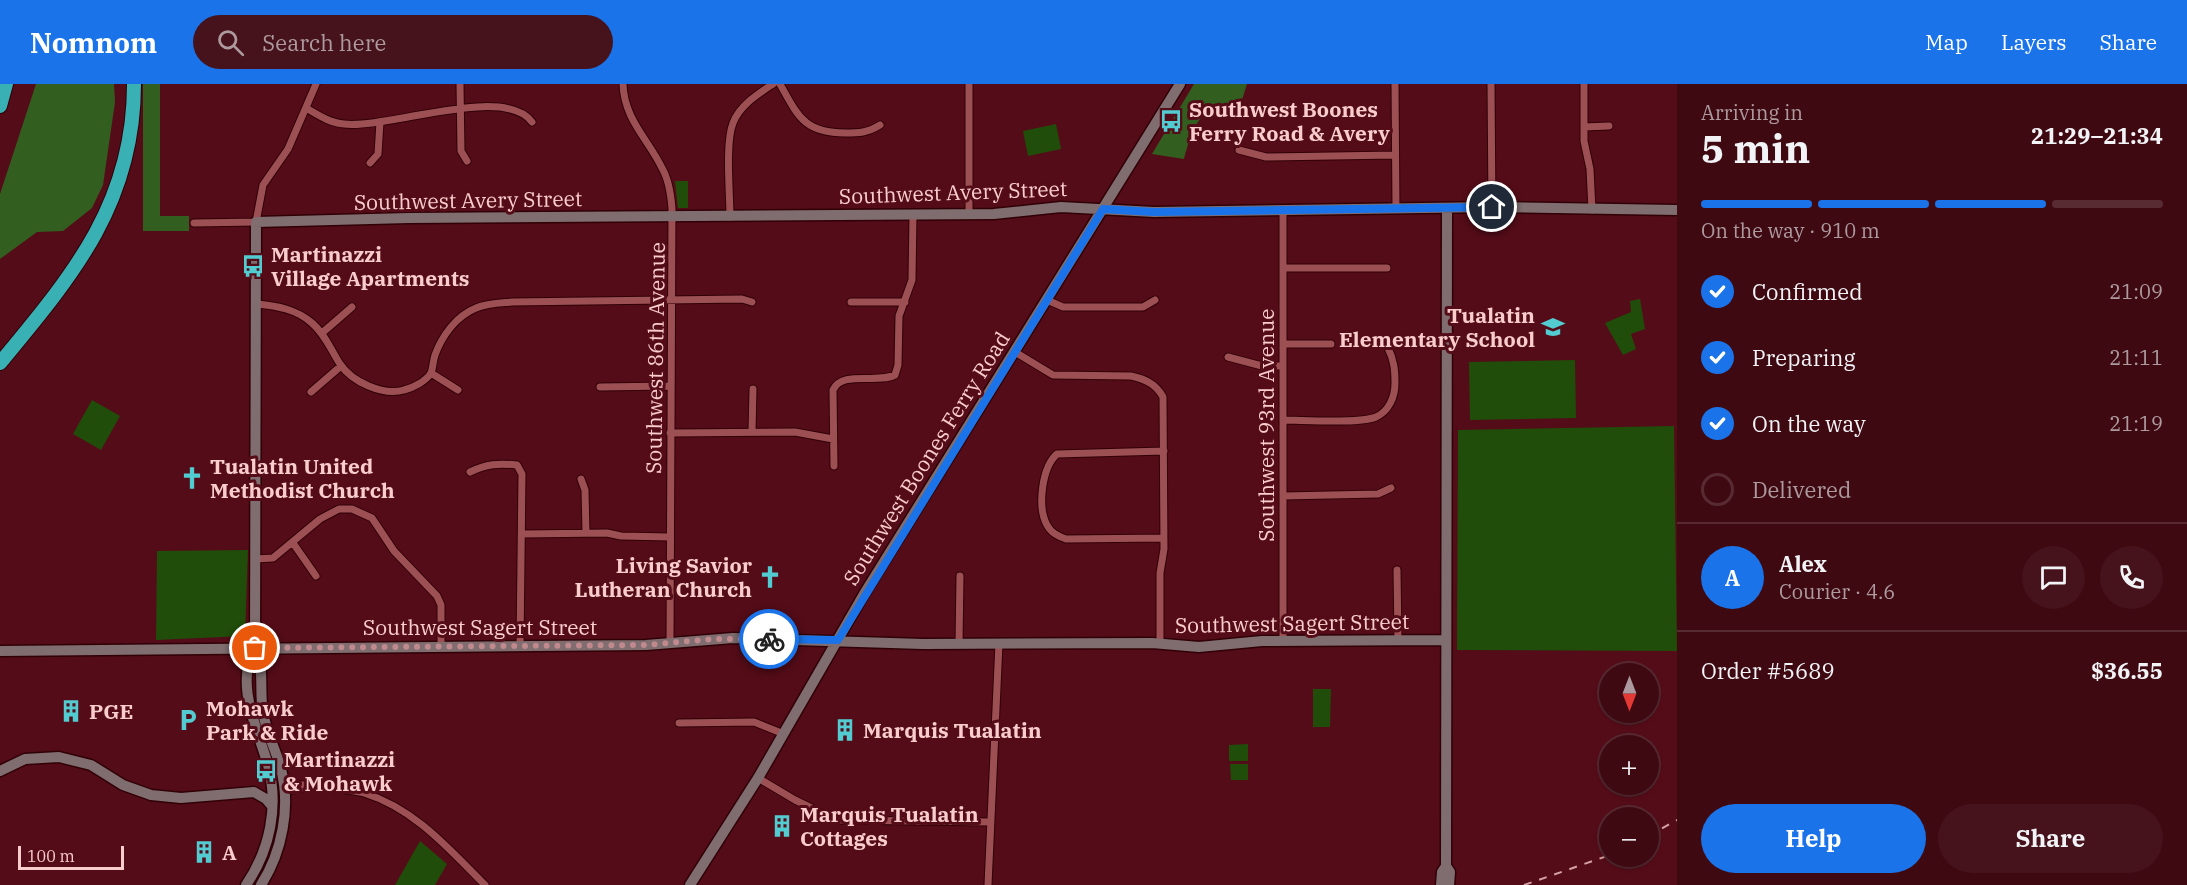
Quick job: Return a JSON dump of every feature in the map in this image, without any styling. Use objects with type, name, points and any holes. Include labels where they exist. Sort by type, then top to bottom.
[{"type":"highway","points":[[0,106],[6,84]]},
{"type":"highway","points":[[0,363],[67,282],[108,212],[129,146],[134,84]]},
{"type":"street","points":[[261,885],[275,857],[284,812],[284,791],[283,776],[265,721],[261,700],[260,658],[255,648],[256,222],[263,185],[288,149],[316,84]]},
{"type":"street","points":[[460,84],[461,151],[467,161]]},
{"type":"street","name":"Southwest 86th Avenue","points":[[623,84],[626,106],[633,124],[664,170],[671,195],[673,218],[670,299],[670,644]]},
{"type":"street","points":[[730,217],[732,123],[751,99],[773,84]]},
{"type":"street","points":[[780,84],[796,113],[815,130],[825,133],[868,133],[880,125]]},
{"type":"street","points":[[969,84],[969,214]]},
{"type":"street","name":"Southwest Boones Ferry Road","points":[[690,885],[1180,84]]},
{"type":"street","points":[[1395,84],[1396,208]]},
{"type":"street","points":[[1491,84],[1492,207]]},
{"type":"street","points":[[1584,84],[1584,128],[1590,170],[1592,210]]},
{"type":"street","points":[[306,108],[327,120],[343,124],[380,122],[460,104],[512,105],[526,111],[532,122]]},
{"type":"street","points":[[370,163],[378,154],[380,122]]},
{"type":"street","points":[[1584,128],[1609,126]]},
{"type":"street","points":[[1239,150],[1266,156],[1395,155]]},
{"type":"street","name":"Southwest Avery Street","points":[[194,223],[409,218],[673,218],[969,214],[1062,207],[1154,212],[1492,207],[1677,210]]},
{"type":"street","points":[[1447,208],[1445,640],[1446,866],[1450,872],[1449,885]]},
{"type":"street","name":"Southwest 93rd Avenue","points":[[1283,209],[1283,641]]},
{"type":"street","points":[[834,466],[833,390],[836,384],[843,380],[886,379],[895,375],[898,365],[899,316],[913,272],[913,215]]},
{"type":"street","points":[[1283,268],[1387,268]]},
{"type":"street","points":[[257,304],[284,308],[298,313],[322,333],[341,366],[369,386],[386,391],[404,391],[418,385],[430,373],[435,355],[447,332],[461,316],[476,308],[512,302],[670,299],[742,299],[752,302]]},
{"type":"street","points":[[1047,300],[1063,307],[1143,307],[1155,300]]},
{"type":"street","points":[[851,302],[905,302]]},
{"type":"street","points":[[322,333],[352,307]]},
{"type":"street","points":[[1283,344],[1330,344]]},
{"type":"street","points":[[1283,420],[1364,419],[1378,416],[1389,406],[1395,388],[1395,365],[1388,348]]},
{"type":"street","points":[[1015,352],[1053,375],[1131,376],[1152,384],[1163,397],[1164,538],[1160,573],[1160,643]]},
{"type":"street","points":[[1228,357],[1262,366],[1283,366]]},
{"type":"street","points":[[310,392],[341,366]]},
{"type":"street","points":[[430,373],[458,390]]},
{"type":"street","points":[[600,387],[670,386]]},
{"type":"street","points":[[752,431],[753,388]]},
{"type":"street","points":[[670,433],[795,432],[833,438]]},
{"type":"street","points":[[1164,451],[1057,454],[1048,462],[1044,472],[1043,504],[1047,526],[1054,534],[1066,539],[1164,538]]},
{"type":"street","points":[[470,472],[483,465],[517,465],[522,474],[520,646]]},
{"type":"street","points":[[581,479],[585,490],[586,533]]},
{"type":"street","points":[[1283,496],[1378,494],[1391,488]]},
{"type":"street","points":[[255,559],[273,558],[320,519],[339,509],[352,509],[372,518],[394,551],[437,596],[441,605],[441,647]]},
{"type":"street","points":[[522,534],[586,533],[670,537]]},
{"type":"street","points":[[293,543],[316,576]]},
{"type":"street","points":[[1397,570],[1398,640]]},
{"type":"street","points":[[959,643],[960,576]]},
{"type":"street","name":"Southwest Sagert Street","points":[[0,651],[670,644],[723,638],[959,643],[1160,643],[1199,647],[1283,641],[1445,640]]},
{"type":"street","points":[[988,885],[999,643]]},
{"type":"street","points":[[246,885],[267,843],[272,806],[268,766],[253,725],[249,704],[249,658],[255,648]]},
{"type":"street","points":[[679,723],[754,722],[784,734]]},
{"type":"street","points":[[0,771],[26,759],[59,757],[92,765],[123,785],[151,795],[181,798],[254,792],[266,798],[272,806]]},
{"type":"street","points":[[283,776],[303,785],[332,787],[362,793],[402,810],[428,828],[485,885]]},
{"type":"street","points":[[758,777],[795,800],[836,820],[991,822]]},
{"type":"street","points":[[284,791],[300,789],[303,785]]},
{"type":"street","points":[[254,792],[257,788],[271,787],[276,790],[284,812]]},
{"type":"street","points":[[1441,885],[1442,872],[1446,866]]},
{"type":"green space","points":[[36,84],[114,84],[115,102],[103,185],[92,208],[63,231],[37,232],[0,259],[0,194]]},
{"type":"green space","points":[[143,84],[160,84],[160,216],[189,216],[189,231],[143,231]]},
{"type":"green space","points":[[1194,84],[1247,84],[1242,100],[1201,118],[1192,133],[1184,159],[1152,154]]},
{"type":"green space","points":[[1056,124],[1061,149],[1028,156],[1023,131]]},
{"type":"green space","points":[[675,181],[688,181],[688,208],[678,208]]},
{"type":"green space","points":[[1640,299],[1645,329],[1631,334],[1636,349],[1623,355],[1605,323],[1631,312],[1630,301]]},
{"type":"green space","points":[[1575,360],[1576,418],[1470,420],[1469,362]]},
{"type":"green space","points":[[92,400],[120,416],[101,450],[73,434]]},
{"type":"green space","points":[[1674,426],[1677,651],[1457,650],[1458,430]]},
{"type":"green space","points":[[248,550],[245,636],[156,640],[157,551]]},
{"type":"green space","points":[[1313,689],[1331,689],[1330,727],[1313,727]]},
{"type":"green space","points":[[1248,744],[1248,761],[1229,761],[1229,745]]},
{"type":"green space","points":[[1230,764],[1248,764],[1248,780],[1231,780]]},
{"type":"green space","points":[[420,841],[447,864],[435,885],[395,885]]},
{"type":"railway","points":[[1659,830],[1677,820]]},
{"type":"railway","points":[[1524,885],[1599,859]]},
{"type":"way so far","points":[[255,648],[646,645],[713,639],[769,639]]},
{"type":"place","name":"Southwest Boones Ferry Road & Avery","points":[[1171,121]]},
{"type":"place","name":"Martinazzi Village Apartments","points":[[253,266]]},
{"type":"place","name":"Tualatin Elementary School","points":[[1553,327]]},
{"type":"place","name":"Tualatin United Methodist Church","points":[[192,478]]},
{"type":"place","name":"Living Savior Lutheran Church","points":[[770,577]]},
{"type":"place","name":"PGE","points":[[71,711]]},
{"type":"place","name":"Mohawk Park & Ride","points":[[188,720]]},
{"type":"place","name":"Marquis Tualatin","points":[[845,730]]},
{"type":"place","name":"Martinazzi & Mohawk","points":[[266,771]]},
{"type":"place","name":"Marquis Tualatin Cottages","points":[[782,826]]},
{"type":"place","name":"A","points":[[204,852]]},
{"type":"route","points":[[769,639],[838,640],[864,594],[1103,209],[1154,212],[1492,207]]}]
